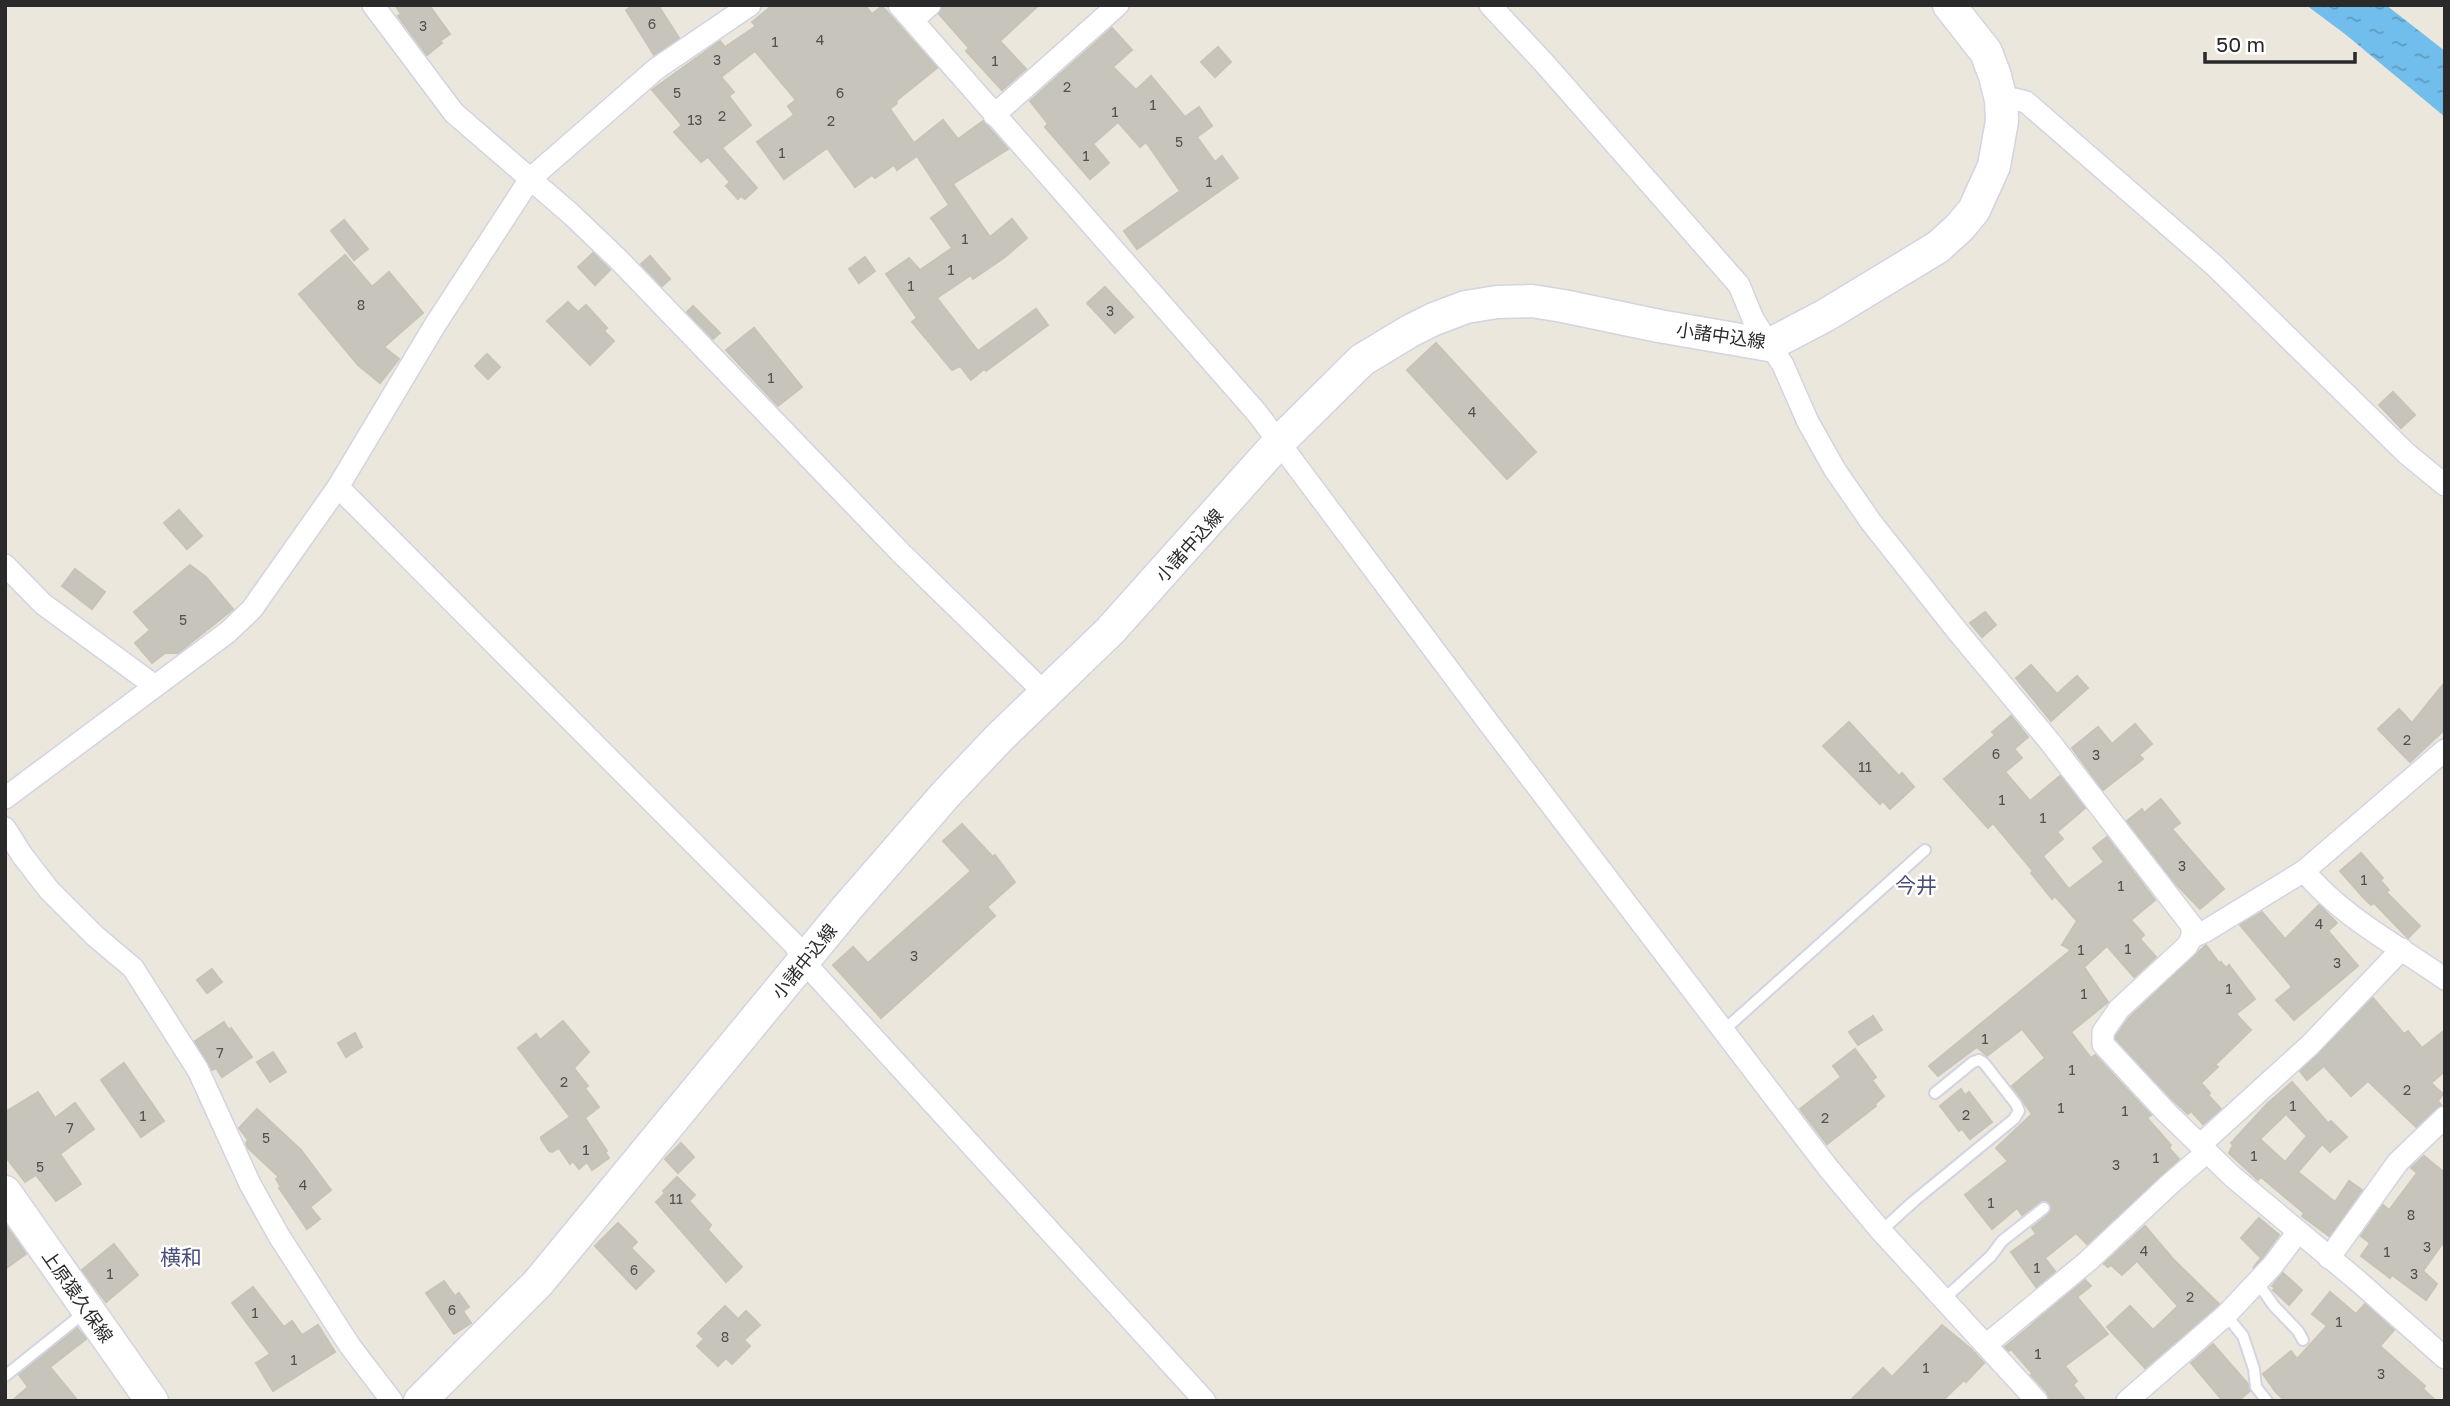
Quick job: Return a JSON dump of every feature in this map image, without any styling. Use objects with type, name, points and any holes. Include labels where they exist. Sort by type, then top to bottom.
[{"type":"main road","name":"小諸中込線","points":[[420,1401],[538,1283],[847,908],[946,794],[1110,631],[1279,442],[1362,360],[1409,331],[1466,307],[1497,302],[1532,301],[1769,345],[1826,315],[1938,247],[1960,227],[1974,210],[1994,166],[2002,121],[2001,100],[1986,52],[1949,5]]},
{"type":"main road","name":"上原猿久保線","points":[[5,1192],[152,1401]]},
{"type":"street","points":[[373,5],[454,113],[572,215],[632,273],[892,544],[1045,693]]},
{"type":"street","points":[[5,798],[228,632],[252,609],[338,487],[435,325],[530,179],[656,69],[750,5]]},
{"type":"street","points":[[930,5],[906,13],[1257,413],[1829,1169],[1881,1231],[2037,1401]]},
{"type":"street","points":[[994,115],[1118,5]]},
{"type":"street","points":[[1490,5],[1739,285],[1754,319],[1783,365],[1808,422],[1835,470],[1871,522],[2050,742],[2182,911],[2192,926],[2192,937]]},
{"type":"street","points":[[2001,100],[2026,102],[2084,151],[2173,232],[2215,266],[2407,454],[2445,485]]},
{"type":"street","points":[[338,487],[794,944],[804,962],[1205,1401]]},
{"type":"street","points":[[5,565],[43,604],[155,686]]},
{"type":"street","points":[[2445,750],[2304,871],[2204,933],[2192,937],[2175,959],[2119,1009],[2103,1032],[2103,1044],[2203,1148],[2445,1358]]},
{"type":"street","points":[[5,828],[49,890],[95,936],[133,968],[198,1070],[250,1184],[279,1236],[350,1346],[392,1401]]},
{"type":"street","points":[[2304,871],[2339,907],[2445,979]]},
{"type":"street","points":[[1986,1346],[2088,1261],[2171,1182],[2311,1045],[2402,949]]},
{"type":"street","points":[[2329,1258],[2398,1162],[2445,1117]]},
{"type":"street","points":[[2127,1401],[2226,1315],[2298,1232]]},
{"type":"lane","points":[[1724,1030],[1925,849]]},
{"type":"lane","points":[[1881,1231],[2014,1119],[2019,1111],[2008,1093],[1979,1060],[1935,1093]]},
{"type":"lane","points":[[1944,1299],[1991,1255],[2002,1241],[2044,1208]]},
{"type":"lane","points":[[2257,1282],[2273,1306],[2298,1331],[2303,1340]]},
{"type":"lane","points":[[5,1376],[88,1310]]},
{"type":"lane","points":[[2226,1315],[2243,1336],[2254,1368],[2256,1387],[2267,1401]]},
{"type":"water","points":[[2306,5],[2386,5],[2445,51],[2445,117],[2345,34]]},
{"type":"building","points":[[395,5],[429,5],[450,34],[427,55],[398,16],[401,14]]},
{"type":"building","points":[[634,5],[658,5],[679,38],[654,55],[626,10]]},
{"type":"building","points":[[773,5],[865,5],[872,14],[882,6],[937,68],[890,109],[914,143],[943,120],[958,139],[983,121],[1008,149],[953,184],[990,237],[1012,219],[1027,238],[973,279],[971,275],[937,298],[978,351],[1036,309],[1048,325],[971,380],[960,366],[952,370],[912,322],[917,318],[886,274],[909,258],[920,270],[952,248],[931,218],[949,205],[917,156],[897,170],[894,165],[855,187],[827,148],[784,179],[757,142],[794,115],[788,106],[796,100],[755,51],[721,77],[734,92],[729,96],[751,125],[722,148],[757,188],[745,199],[741,196],[738,199],[726,186],[730,182],[708,157],[701,162],[674,132],[682,125],[652,90],[720,41],[725,47],[756,26],[752,22]]},
{"type":"building","points":[[943,5],[1039,5],[1000,41],[1026,69],[1002,90],[966,51],[969,48],[939,14]]},
{"type":"building","points":[[1112,28],[1132,50],[1113,67],[1136,90],[1151,76],[1185,117],[1199,107],[1212,126],[1197,137],[1215,162],[1222,156],[1238,178],[1137,249],[1124,231],[1180,191],[1146,142],[1140,147],[1118,122],[1093,144],[1109,163],[1090,179],[1045,127],[1048,124],[1030,101]]},
{"type":"building","points":[[1218,47],[1231,62],[1215,77],[1201,62]]},
{"type":"building","points":[[344,220],[368,249],[354,260],[331,231]]},
{"type":"building","points":[[593,253],[610,270],[595,285],[578,267]]},
{"type":"building","points":[[345,255],[372,287],[389,272],[423,313],[384,347],[399,359],[380,383],[358,365],[299,294]]},
{"type":"building","points":[[650,256],[670,279],[662,286],[641,264]]},
{"type":"building","points":[[865,257],[875,271],[859,283],[849,269]]},
{"type":"building","points":[[1105,287],[1133,317],[1115,333],[1087,303]]},
{"type":"building","points":[[568,302],[578,312],[586,305],[607,328],[604,331],[614,341],[590,365],[547,321]]},
{"type":"building","points":[[693,306],[720,333],[713,339],[687,312]]},
{"type":"building","points":[[754,328],[802,387],[778,406],[726,350]]},
{"type":"building","points":[[1436,343],[1536,452],[1507,479],[1407,370]]},
{"type":"building","points":[[487,354],[500,367],[488,379],[475,366]]},
{"type":"building","points":[[2393,392],[2415,415],[2401,428],[2379,405]]},
{"type":"building","points":[[179,510],[202,536],[187,549],[164,523]]},
{"type":"building","points":[[190,565],[206,577],[233,609],[178,653],[165,653],[152,663],[135,643],[150,630],[134,612]]},
{"type":"building","points":[[75,569],[105,592],[92,609],[62,586]]},
{"type":"building","points":[[1985,612],[1996,625],[1982,637],[1970,623]]},
{"type":"building","points":[[2031,665],[2057,694],[2077,676],[2088,688],[2051,721],[2016,678]]},
{"type":"building","points":[[2445,682],[2445,729],[2410,762],[2378,729],[2399,709],[2412,723]]},
{"type":"building","points":[[2011,716],[2028,737],[2014,749],[2022,758],[2005,772],[2030,801],[2060,776],[2085,808],[2057,832],[2063,839],[2043,856],[2069,889],[2104,862],[2093,848],[2107,837],[2155,900],[2131,920],[2144,935],[2140,939],[2156,957],[2134,977],[2107,946],[2084,967],[2108,1002],[2071,1032],[2091,1058],[2095,1055],[2151,1115],[2147,1118],[2171,1145],[2169,1148],[2179,1159],[2087,1244],[2076,1233],[2045,1258],[2055,1271],[2036,1287],[2011,1252],[2036,1234],[2032,1228],[2049,1214],[2051,1204],[2042,1200],[2022,1215],[2017,1208],[1992,1229],[1965,1195],[2008,1161],[1996,1148],[2032,1114],[2012,1086],[2045,1058],[2022,1029],[1987,1056],[1977,1047],[1938,1076],[1929,1066],[2071,950],[2062,945],[2077,921],[2055,896],[2052,899],[2031,873],[2033,871],[1993,823],[1988,828],[1944,779],[1995,735],[1992,732]]},
{"type":"building","points":[[1849,722],[1899,776],[1902,773],[1914,787],[1890,809],[1883,801],[1880,804],[1823,746]]},
{"type":"building","points":[[2135,724],[2152,744],[2139,755],[2143,759],[2103,790],[2072,748],[2098,727],[2112,744]]},
{"type":"building","points":[[2161,799],[2180,823],[2172,829],[2224,889],[2200,909],[2176,884],[2127,821],[2142,809],[2144,813]]},
{"type":"building","points":[[962,824],[993,857],[995,855],[1015,882],[987,907],[995,916],[881,1018],[833,965],[853,947],[868,963],[971,871],[943,841]]},
{"type":"building","points":[[2361,853],[2383,878],[2380,880],[2389,890],[2386,892],[2420,926],[2408,938],[2374,903],[2371,905],[2340,871]]},
{"type":"building","points":[[2319,905],[2337,923],[2328,931],[2358,966],[2294,1020],[2276,1000],[2292,987],[2240,925],[2262,912],[2285,939]]},
{"type":"building","points":[[2206,945],[2220,964],[2221,962],[2226,968],[2229,965],[2255,999],[2236,1014],[2251,1030],[2215,1065],[2218,1067],[2201,1083],[2221,1109],[2203,1124],[2191,1111],[2188,1114],[2170,1097],[2116,1036],[2129,1018]]},
{"type":"building","points":[[212,969],[222,982],[207,993],[197,980]]},
{"type":"building","points":[[2373,998],[2404,1034],[2408,1031],[2422,1048],[2445,1030],[2445,1071],[2431,1083],[2443,1094],[2438,1101],[2441,1105],[2416,1127],[2368,1081],[2351,1096],[2324,1066],[2307,1080],[2300,1071]]},
{"type":"building","points":[[1873,1016],[1882,1030],[1858,1045],[1849,1032]]},
{"type":"building","points":[[563,1021],[589,1052],[574,1068],[599,1107],[585,1118],[609,1158],[592,1170],[587,1162],[579,1169],[573,1161],[570,1164],[559,1148],[549,1151],[541,1139],[570,1117],[518,1048],[536,1034],[540,1040]]},
{"type":"building","points":[[224,1022],[252,1057],[222,1077],[216,1068],[212,1070],[195,1041]]},
{"type":"building","points":[[355,1033],[362,1047],[346,1057],[338,1043]]},
{"type":"building","points":[[1855,1049],[1876,1077],[1872,1080],[1884,1096],[1876,1106],[1827,1144],[1800,1109],[1841,1077],[1833,1066]]},
{"type":"building","points":[[273,1052],[286,1072],[270,1082],[257,1062]]},
{"type":"building","points":[[124,1063],[164,1121],[141,1137],[101,1080]]},
{"type":"building","points":[[2292,1082],[2328,1123],[2331,1121],[2347,1137],[2330,1152],[2322,1144],[2298,1172],[2335,1202],[2349,1181],[2362,1190],[2329,1236],[2302,1216],[2304,1213],[2261,1177],[2258,1180],[2229,1153],[2233,1145],[2231,1143],[2267,1104]],"holes":[[[2286,1114],[2307,1136],[2285,1162],[2260,1139]]]},
{"type":"building","points":[[1961,1089],[1965,1095],[1969,1092],[1992,1122],[1970,1139],[1962,1129],[1959,1131],[1940,1106]]},
{"type":"building","points":[[38,1092],[55,1118],[75,1103],[94,1129],[60,1154],[81,1184],[56,1201],[36,1175],[25,1182],[5,1156],[5,1112]]},
{"type":"building","points":[[257,1109],[301,1150],[331,1190],[310,1207],[320,1219],[307,1229],[279,1188],[281,1187],[276,1179],[279,1177],[248,1148],[248,1140],[239,1128]]},
{"type":"building","points":[[681,1143],[694,1157],[678,1173],[665,1159]]},
{"type":"building","points":[[2424,1156],[2445,1173],[2445,1240],[2423,1271],[2437,1284],[2426,1300],[2361,1256],[2370,1243],[2361,1236],[2383,1205],[2389,1210],[2417,1173],[2411,1168]]},
{"type":"building","points":[[677,1177],[695,1195],[689,1201],[711,1225],[708,1230],[742,1267],[726,1282],[656,1202]]},
{"type":"building","points":[[2259,1218],[2279,1235],[2263,1257],[2253,1268],[2261,1258],[2241,1238]]},
{"type":"building","points":[[618,1223],[637,1242],[631,1248],[654,1271],[636,1289],[595,1246]]},
{"type":"building","points":[[5,1224],[26,1254],[5,1269]]},
{"type":"building","points":[[2145,1226],[2173,1259],[2219,1304],[2145,1368],[2107,1327],[2130,1306],[2153,1330],[2178,1306],[2137,1261],[2122,1275],[2111,1265],[2108,1267],[2104,1264]]},
{"type":"building","points":[[114,1244],[138,1275],[106,1302],[82,1270]]},
{"type":"building","points":[[2283,1273],[2302,1290],[2289,1305],[2272,1286]]},
{"type":"building","points":[[2085,1280],[2091,1286],[2077,1297],[2108,1334],[2065,1366],[2077,1381],[2073,1385],[2086,1401],[2050,1401],[2047,1392],[2032,1373],[2011,1349],[2009,1351],[2005,1347]]},
{"type":"building","points":[[444,1281],[455,1296],[459,1293],[469,1307],[463,1311],[471,1323],[454,1334],[426,1293]]},
{"type":"building","points":[[253,1287],[284,1327],[292,1321],[302,1335],[318,1325],[335,1352],[273,1391],[256,1363],[270,1354],[232,1303]]},
{"type":"building","points":[[2330,1292],[2356,1314],[2365,1304],[2394,1330],[2380,1346],[2425,1386],[2423,1389],[2436,1401],[2285,1401],[2275,1391],[2263,1374],[2291,1351],[2297,1359],[2327,1326],[2312,1314]]},
{"type":"building","points":[[725,1306],[738,1319],[746,1311],[760,1325],[744,1340],[750,1346],[732,1364],[726,1358],[718,1366],[697,1346],[704,1339],[698,1333]]},
{"type":"building","points":[[1942,1325],[1984,1363],[1966,1382],[1964,1380],[1942,1401],[1850,1401],[1883,1368],[1892,1377]]},
{"type":"building","points":[[77,1328],[86,1339],[50,1367],[78,1401],[12,1401],[28,1387],[19,1375]]},
{"type":"building","points":[[2213,1344],[2248,1384],[2250,1391],[2238,1401],[2223,1401],[2191,1363]]},
{"type":"district","name":"今井","points":[[1916,885]]},
{"type":"district","name":"横和","points":[[181,1257]]}]
